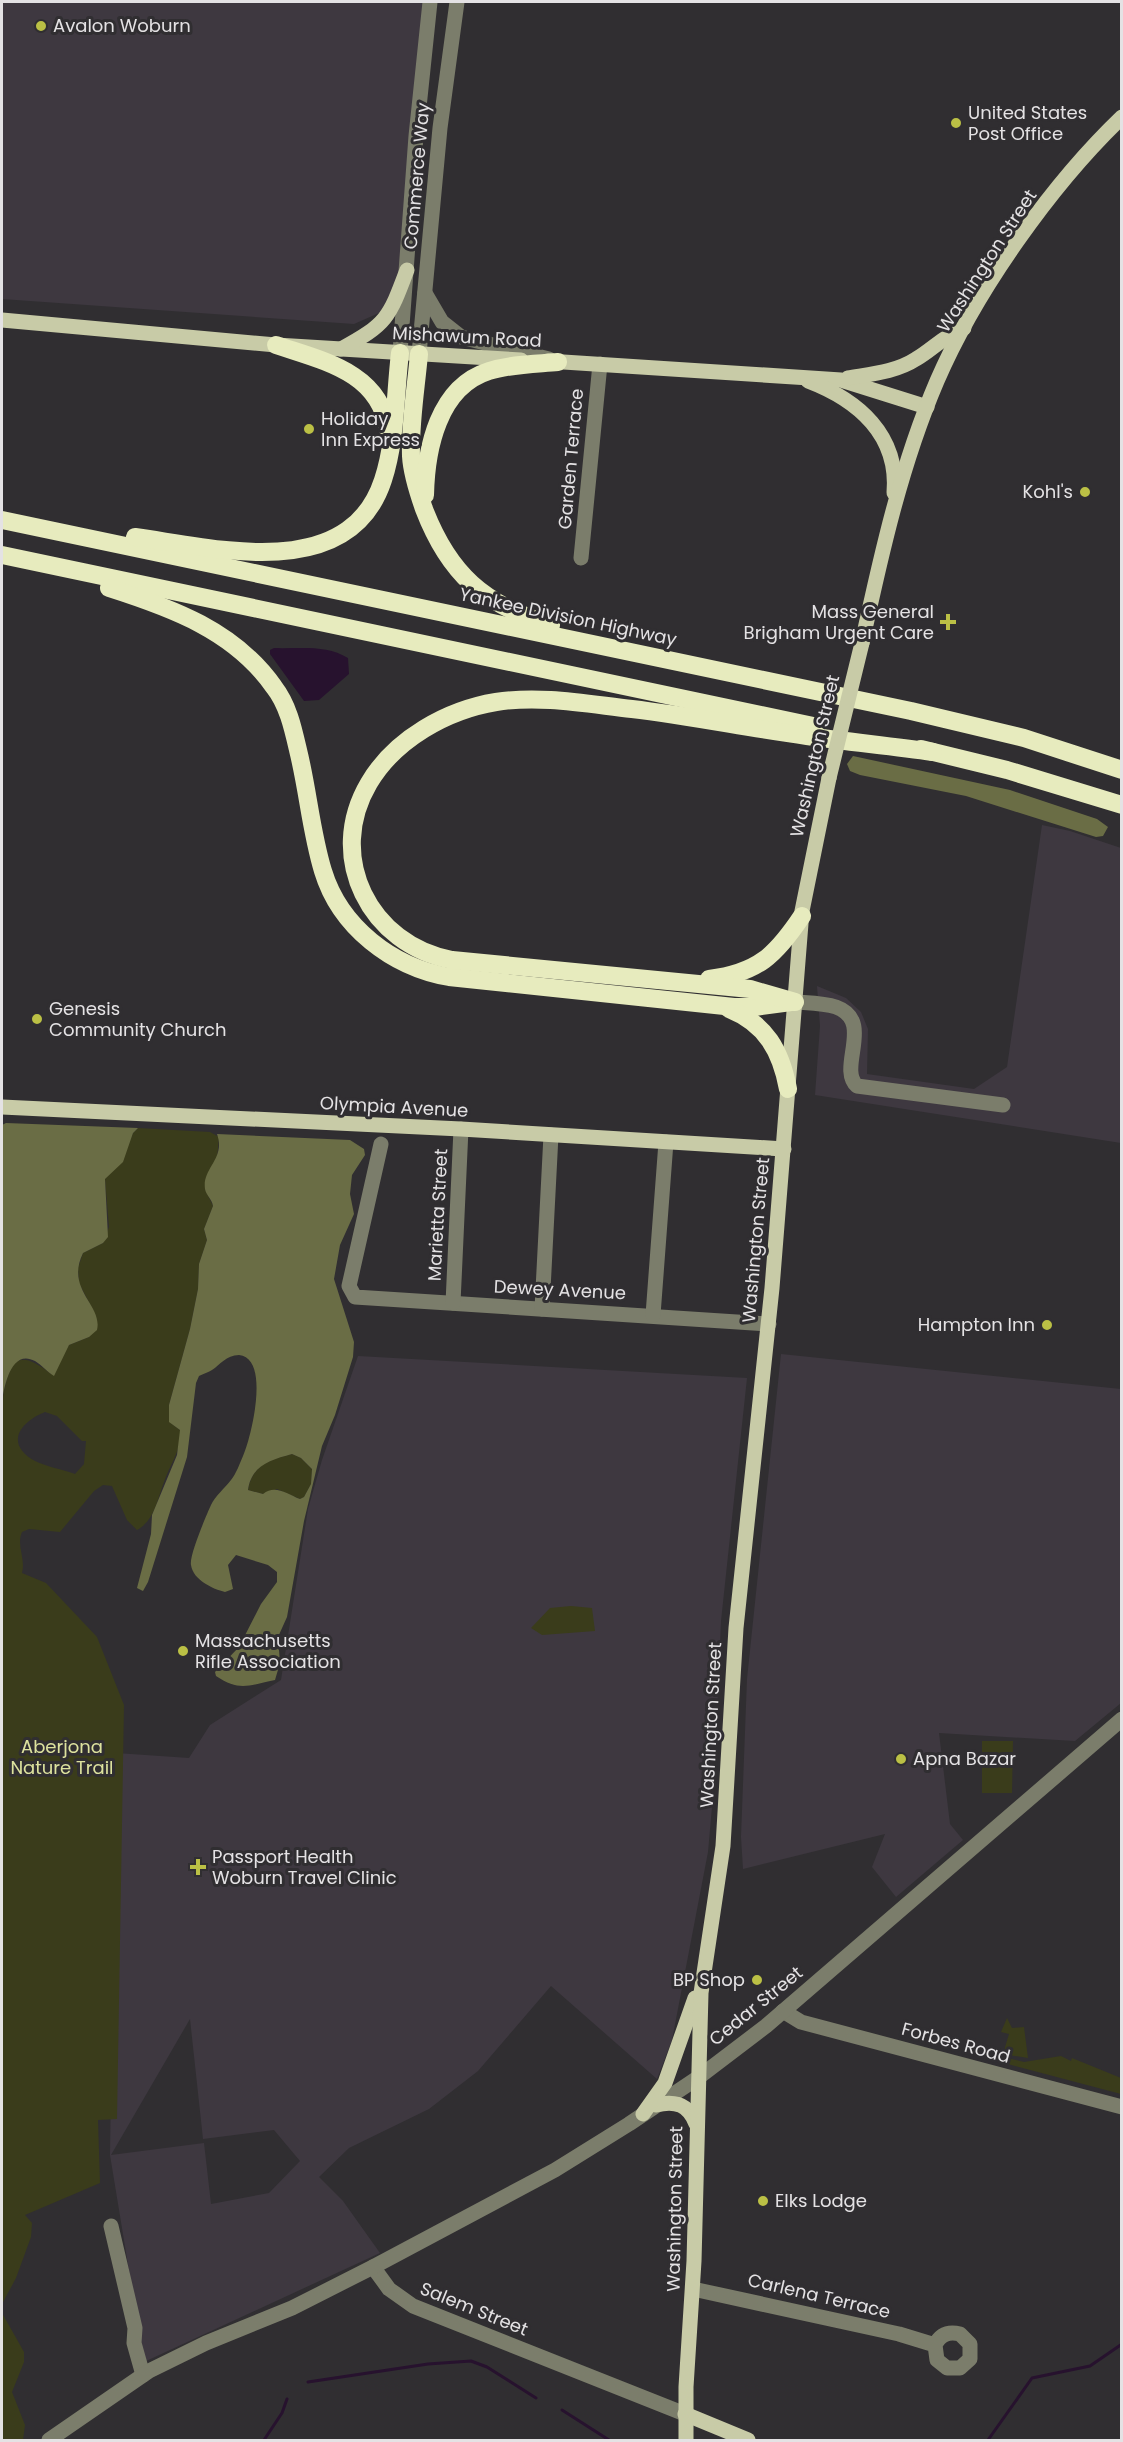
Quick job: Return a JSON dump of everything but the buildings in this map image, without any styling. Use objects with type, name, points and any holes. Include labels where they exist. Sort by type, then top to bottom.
[{"type":"highway","points":[[276,345],[350,372],[366,383],[383,411],[390,446]]},
{"type":"highway","points":[[2,519],[268,553],[299,550],[336,537],[365,515],[384,480],[400,353]]},
{"type":"highway","points":[[418,354],[411,454],[414,479],[425,512],[444,553],[466,580],[486,596],[530,618],[667,660]]},
{"type":"highway","points":[[425,512],[426,468],[430,446],[440,417],[456,392],[472,379],[488,371],[558,362]]},
{"type":"highway","name":"Yankee Division Highway","points":[[2,519],[930,715],[1060,749],[1122,770]]},
{"type":"highway","points":[[9,557],[933,752],[1007,770],[1122,805]]},
{"type":"highway","points":[[9,557],[167,608],[217,633],[250,658],[275,688],[292,725],[323,872],[333,896],[358,929],[390,955],[422,970],[449,977],[751,1008],[795,1002]]},
{"type":"highway","points":[[795,1002],[756,990],[431,956],[403,942],[385,926],[361,891],[354,865],[353,834],[357,810],[377,771],[395,752],[433,724],[472,708],[518,700],[552,700],[703,718],[807,736],[933,752]]},
{"type":"highway","points":[[1060,749],[1122,764]]},
{"type":"highway","points":[[670,982],[728,976],[757,966],[777,951],[802,916]]},
{"type":"highway","points":[[716,1005],[744,1016],[767,1035],[781,1059],[788,1089]]},
{"type":"main road","name":"Washington Street","points":[[686,2440],[685,2414],[693,2289],[696,2126],[703,1972],[723,1846],[736,1628],[769,1324],[802,916],[811,857],[889,521],[927,407],[964,328],[990,284],[1059,186],[1088,150],[1122,117]]},
{"type":"main road","points":[[341,349],[371,333],[387,318],[407,270]]},
{"type":"main road","name":"Mishawum Road","points":[[2,320],[276,345],[841,380],[927,407]]},
{"type":"main road","points":[[841,380],[902,367],[928,352],[949,334],[964,328]]},
{"type":"main road","points":[[788,376],[819,385],[852,403],[865,413],[880,430],[890,457],[894,478],[889,521]]},
{"type":"main road","name":"Olympia Avenue","points":[[2,1107],[784,1149]]},
{"type":"main road","points":[[650,2109],[668,2077],[703,1972]]},
{"type":"main road","points":[[650,2109],[671,2102],[682,2105],[691,2113],[696,2126]]},
{"type":"main road","name":"Salem Street","points":[[685,2414],[748,2440]]},
{"type":"street","name":"Commerce Way","points":[[400,353],[416,136],[430,2]]},
{"type":"street","name":"Commerce Way","points":[[418,354],[440,128],[457,2]]},
{"type":"street","points":[[425,293],[442,322],[461,337],[558,362]]},
{"type":"street","name":"Garden Terrace","points":[[581,558],[600,364]]},
{"type":"street","points":[[795,1002],[832,1006],[849,1016],[855,1032],[851,1076],[857,1086],[1003,1105]]},
{"type":"street","name":"Marietta Street","points":[[453,1303],[461,1130]]},
{"type":"street","points":[[542,1309],[551,1135]]},
{"type":"street","points":[[653,1315],[666,1142]]},
{"type":"street","name":"Dewey Avenue","points":[[381,1144],[350,1284],[351,1294],[358,1298],[769,1324]]},
{"type":"street","name":"Cedar Street","points":[[374,2267],[564,2165],[699,2077],[783,2011],[1122,1719]]},
{"type":"street","name":"Forbes Road","points":[[783,2011],[800,2022],[1122,2108]]},
{"type":"street","points":[[111,2226],[135,2328],[134,2343],[143,2375]]},
{"type":"street","points":[[49,2440],[143,2375],[206,2343],[301,2304],[374,2267]]},
{"type":"street","name":"Salem Street","points":[[374,2267],[388,2289],[413,2306],[685,2414]]},
{"type":"street","name":"Carlena Terrace","points":[[693,2289],[891,2332],[935,2345]]},
{"type":"shaded area","points":[[2,2],[427,2],[398,281],[388,303],[379,313],[354,324],[2,299]]},
{"type":"shaded area","points":[[274,648],[312,648],[340,654],[348,658],[349,674],[319,700],[304,701],[270,654],[270,650]]},
{"type":"shaded area","points":[[1042,825],[1070,831],[1121,848],[1121,1143],[815,1095],[820,1026],[817,986],[846,998],[861,1012],[868,1029],[867,1074],[974,1089],[1007,1067]]},
{"type":"shaded area","points":[[781,1354],[1121,1389],[1121,1703],[1075,1741],[939,1733],[950,1824],[963,1840],[896,1897],[872,1867],[885,1834],[743,1869],[741,1837],[747,1679]]},
{"type":"shaded area","points":[[358,1356],[747,1378],[721,1621],[714,1784],[708,1852],[672,2040],[657,2079],[551,1986],[478,2071],[429,2109],[349,2148],[319,2177],[343,2201],[380,2253],[144,2362],[110,2155],[116,1753],[189,1758],[210,1725],[281,1680],[308,1509],[322,1460]],"holes":[[[190,2019],[203,2139],[274,2130],[300,2161],[269,2193],[211,2204],[204,2143],[111,2155]]]},
{"type":"green space","points":[[853,756],[1010,790],[1097,819],[1108,827],[1103,836],[1096,837],[966,796],[860,775],[850,771],[847,764]]},
{"type":"green space","points":[[6,1123],[138,1128],[133,1133],[123,1162],[105,1179],[108,1237],[103,1243],[83,1253],[79,1266],[78,1277],[95,1313],[97,1330],[89,1337],[69,1345],[54,1376],[35,1361],[27,1358],[20,1360],[10,1371],[2,1402],[2,1125]]},
{"type":"green space","name":"Aberjona Nature Trail","points":[[138,1128],[210,1132],[219,1137],[217,1159],[210,1170],[205,1189],[213,1206],[204,1229],[207,1240],[199,1264],[198,1289],[190,1329],[169,1405],[172,1424],[180,1430],[179,1444],[152,1515],[137,1530],[127,1520],[112,1486],[103,1485],[94,1491],[60,1532],[29,1529],[22,1532],[20,1537],[22,1573],[46,1583],[97,1637],[124,1705],[117,2119],[98,2120],[100,2183],[25,2215],[32,2223],[31,2237],[16,2278],[2,2304],[2,1402],[7,1378],[15,1363],[21,1360],[29,1361],[51,1374],[69,1345],[89,1337],[94,1312],[79,1283],[78,1268],[83,1253],[103,1243],[109,1227],[105,1179],[126,1151],[133,1133]],"holes":[[[45,1412],[57,1416],[82,1441],[86,1441],[84,1464],[75,1474],[35,1461],[20,1448],[19,1434],[29,1421]]]},
{"type":"green space","points":[[217,1134],[350,1140],[364,1149],[365,1155],[352,1175],[350,1194],[354,1214],[340,1245],[334,1279],[354,1342],[353,1357],[335,1415],[322,1446],[304,1521],[287,1617],[278,1637],[280,1663],[275,1680],[245,1686],[224,1681],[216,1676],[215,1672],[239,1647],[261,1604],[277,1582],[277,1572],[268,1565],[236,1555],[228,1565],[233,1589],[225,1592],[199,1579],[195,1575],[191,1560],[211,1505],[235,1475],[246,1447],[256,1400],[254,1370],[249,1359],[239,1355],[230,1357],[199,1376],[196,1383],[187,1457],[148,1582],[143,1591],[137,1588],[151,1534],[152,1515],[177,1455],[180,1430],[169,1422],[169,1405],[190,1329],[198,1289],[199,1264],[207,1240],[204,1229],[213,1206],[205,1189],[205,1182],[216,1157],[219,1143]],"holes":[[[292,1454],[301,1458],[312,1469],[311,1484],[304,1497],[300,1499],[277,1490],[263,1494],[248,1490],[253,1475],[263,1465]]]},
{"type":"green space","points":[[292,1454],[301,1458],[312,1469],[311,1484],[304,1497],[300,1499],[277,1489],[263,1494],[248,1490],[253,1475],[258,1469],[269,1461]]},
{"type":"green space","points":[[571,1606],[592,1608],[595,1631],[542,1635],[531,1628],[550,1608]]},
{"type":"green space","points":[[982,1741],[1013,1741],[1012,1793],[982,1793]]},
{"type":"green space","points":[[1007,2018],[1012,2028],[1024,2027],[1028,2058],[1003,2054],[1009,2034],[1001,2032]]},
{"type":"green space","points":[[995,2055],[1024,2062],[1061,2056],[1071,2061],[1072,2058],[1121,2078],[1121,2094],[996,2061]]},
{"type":"green space","points":[[2,2313],[24,2352],[24,2362],[12,2392],[25,2425],[23,2440],[2,2440]]},
{"type":"waterway","points":[[988,2440],[1032,2378],[1090,2366],[1122,2344]]},
{"type":"waterway","points":[[308,2382],[428,2364],[471,2361],[487,2367],[536,2398]]},
{"type":"waterway","points":[[264,2440],[282,2413],[287,2399]]},
{"type":"waterway","points":[[562,2410],[609,2440]]},
{"type":"place","name":"Avalon Woburn","points":[[41,26]]},
{"type":"place","name":"United States Post Office","points":[[956,123]]},
{"type":"place","name":"Holiday Inn Express","points":[[309,429]]},
{"type":"place","name":"Kohl's","points":[[1085,492]]},
{"type":"place","name":"Mass General Brigham Urgent Care","points":[[948,622]]},
{"type":"place","name":"Genesis Community Church","points":[[37,1019]]},
{"type":"place","name":"Hampton Inn","points":[[1047,1325]]},
{"type":"place","name":"Massachusetts Rifle Association","points":[[183,1651]]},
{"type":"place","name":"Apna Bazar","points":[[901,1759]]},
{"type":"place","name":"Passport Health Woburn Travel Clinic","points":[[198,1867]]},
{"type":"place","name":"BP Shop","points":[[757,1980]]},
{"type":"place","name":"Elks Lodge","points":[[763,2201]]}]
